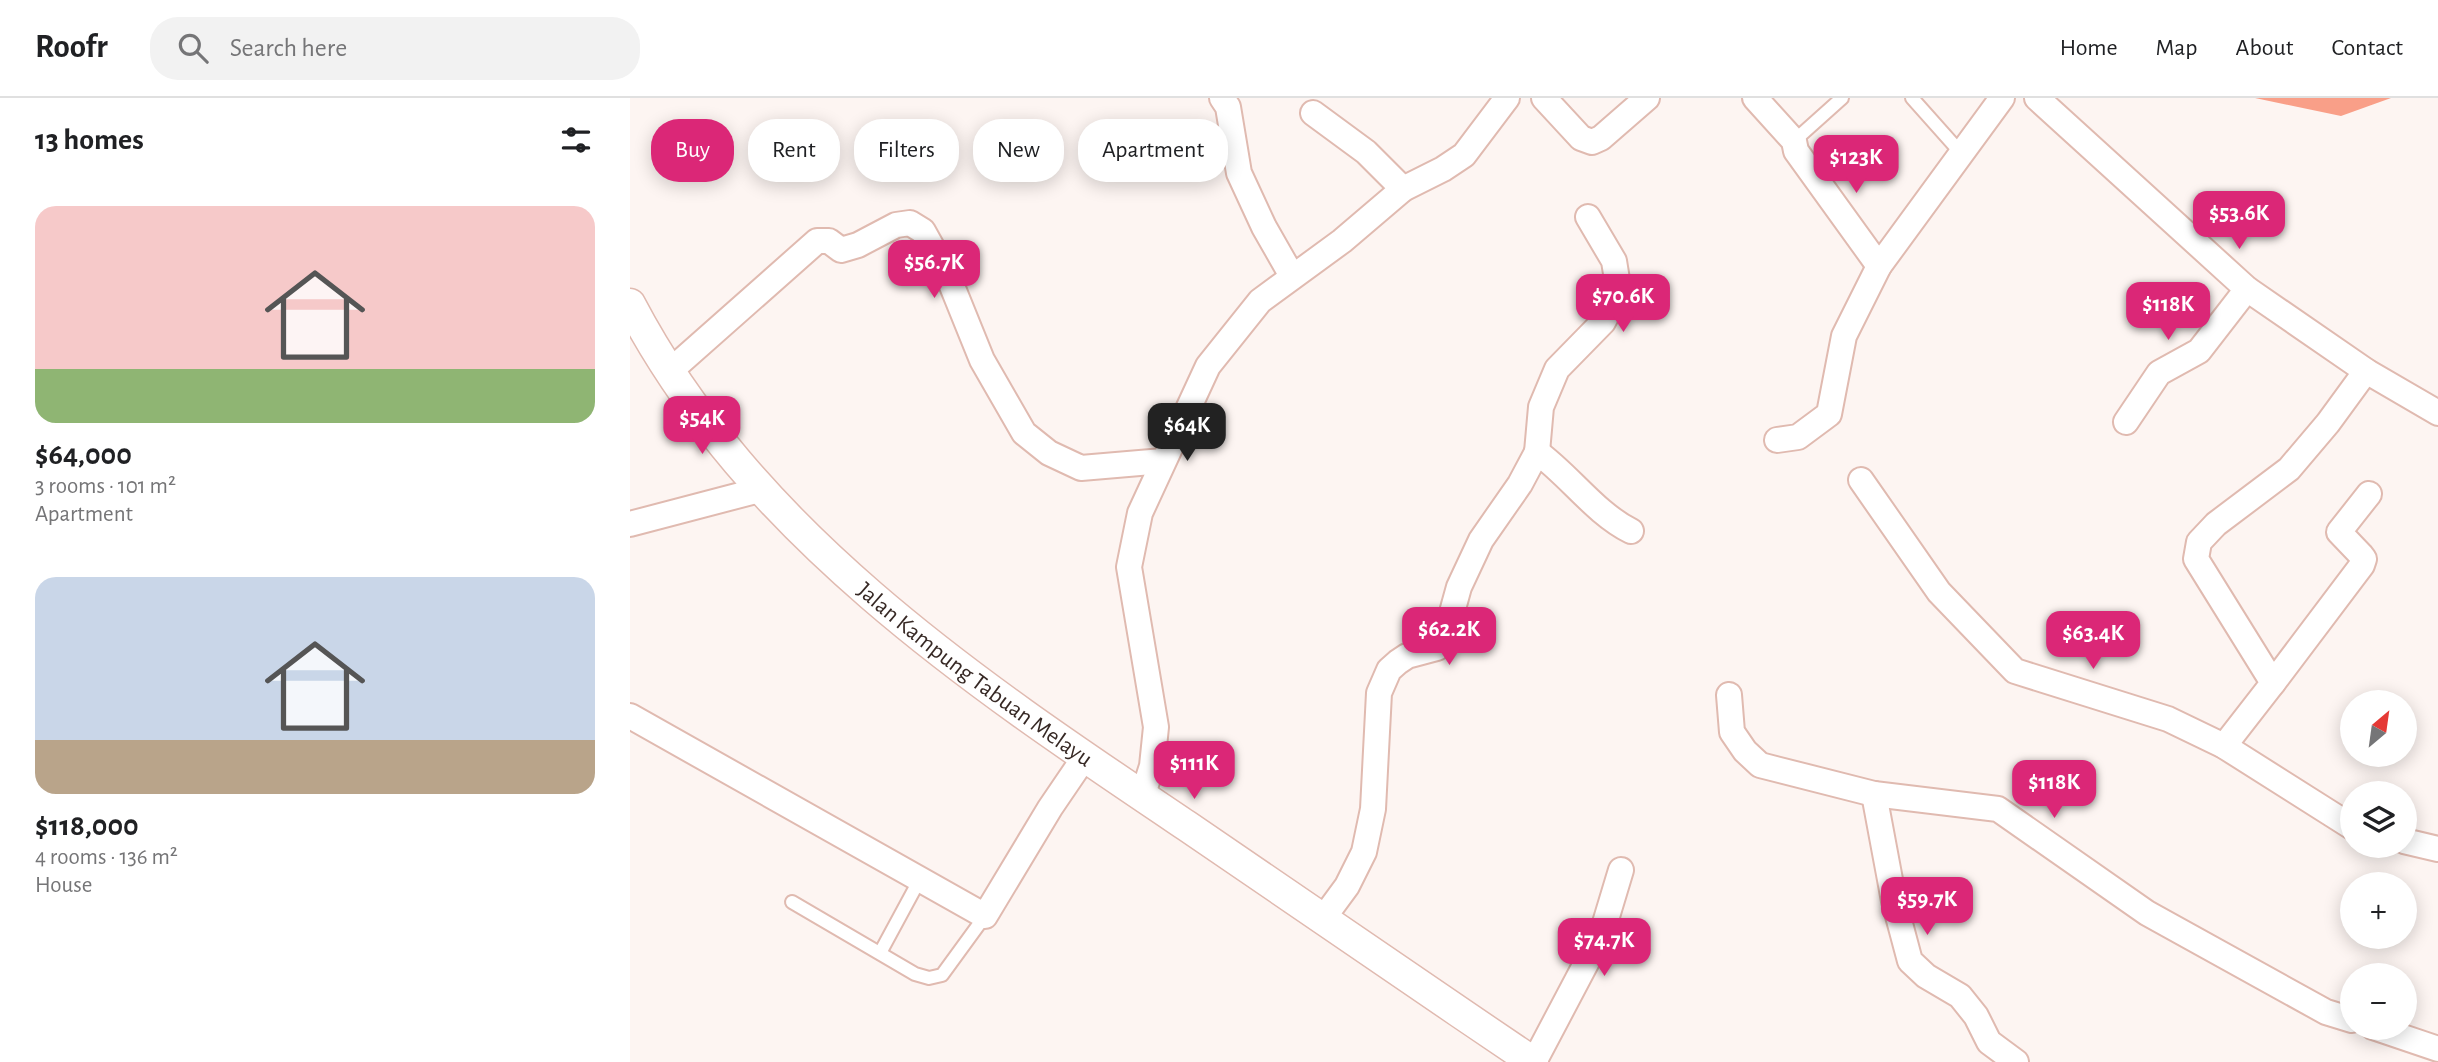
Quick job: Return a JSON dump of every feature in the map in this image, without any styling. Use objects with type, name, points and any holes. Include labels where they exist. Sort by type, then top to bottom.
[{"type":"street","points":[[1222,98],[1228,107],[1239,173],[1264,227],[1292,276]]},
{"type":"street","points":[[1142,797],[1152,766],[1156,727],[1129,567],[1140,513],[1208,366],[1260,300],[1306,269],[1403,189],[1464,155],[1507,98]]},
{"type":"street","points":[[1544,98],[1581,138],[1592,142],[1601,138],[1647,98]]},
{"type":"street","points":[[1755,98],[1794,141],[1796,151],[1879,266]]},
{"type":"street","points":[[1777,440],[1798,437],[1829,414],[1844,336],[1879,266],[2002,98]]},
{"type":"street","points":[[2037,98],[2247,289],[2366,371],[2438,412]]},
{"type":"street","points":[[1313,113],[1366,152],[1403,189]]},
{"type":"street","points":[[1322,920],[1346,886],[1364,852],[1373,809],[1379,693],[1389,670],[1407,656],[1437,648],[1446,634],[1459,587],[1481,540],[1520,484],[1537,452],[1541,407],[1557,369],[1603,322],[1619,292],[1614,261],[1588,217]]},
{"type":"street","points":[[669,372],[817,242],[829,241],[841,250],[858,245],[896,225],[909,223],[923,231],[948,276],[982,360],[1024,433],[1049,453],[1082,468],[1163,461]]},
{"type":"street","points":[[2126,422],[2159,373],[2199,351],[2247,289]]},
{"type":"street","name":"Jalan Kampung Tabuan Melayu","points":[[630,304],[669,372],[700,416],[763,489],[836,565],[904,623],[1084,758],[1533,1062]]},
{"type":"street","points":[[2273,684],[2196,559],[2199,542],[2216,524],[2289,469],[2328,424],[2366,371]]},
{"type":"street","points":[[1537,452],[1558,467],[1616,523],[1632,531]]},
{"type":"street","points":[[1861,480],[1940,592],[2015,671],[2168,719],[2224,746],[2340,819]]},
{"type":"street","points":[[630,524],[763,489]]},
{"type":"street","points":[[2224,746],[2362,565],[2364,559],[2339,532],[2369,494]]},
{"type":"street","points":[[1729,695],[1732,732],[1745,751],[1760,765],[1874,794],[1998,809],[2147,913],[2326,1012],[2340,1016]]},
{"type":"street","points":[[630,716],[985,916],[1050,808],[1084,758]]},
{"type":"street","points":[[1874,794],[1894,901],[1910,961],[1926,976],[1960,996],[1976,1016],[1989,1042],[2016,1062]]},
{"type":"street","points":[[2417,844],[2438,849]]},
{"type":"street","points":[[1533,1062],[1602,933],[1621,870]]},
{"type":"street","points":[[2411,1040],[2438,1049]]},
{"type":"lane","points":[[1794,141],[1842,98]]},
{"type":"lane","points":[[1912,98],[1961,153]]},
{"type":"lane","points":[[880,953],[920,879]]},
{"type":"lane","points":[[792,902],[915,974],[929,978],[942,975],[985,916]]},
{"type":"shaded area","points":[[2255,98],[2391,98],[2341,116]]}]
